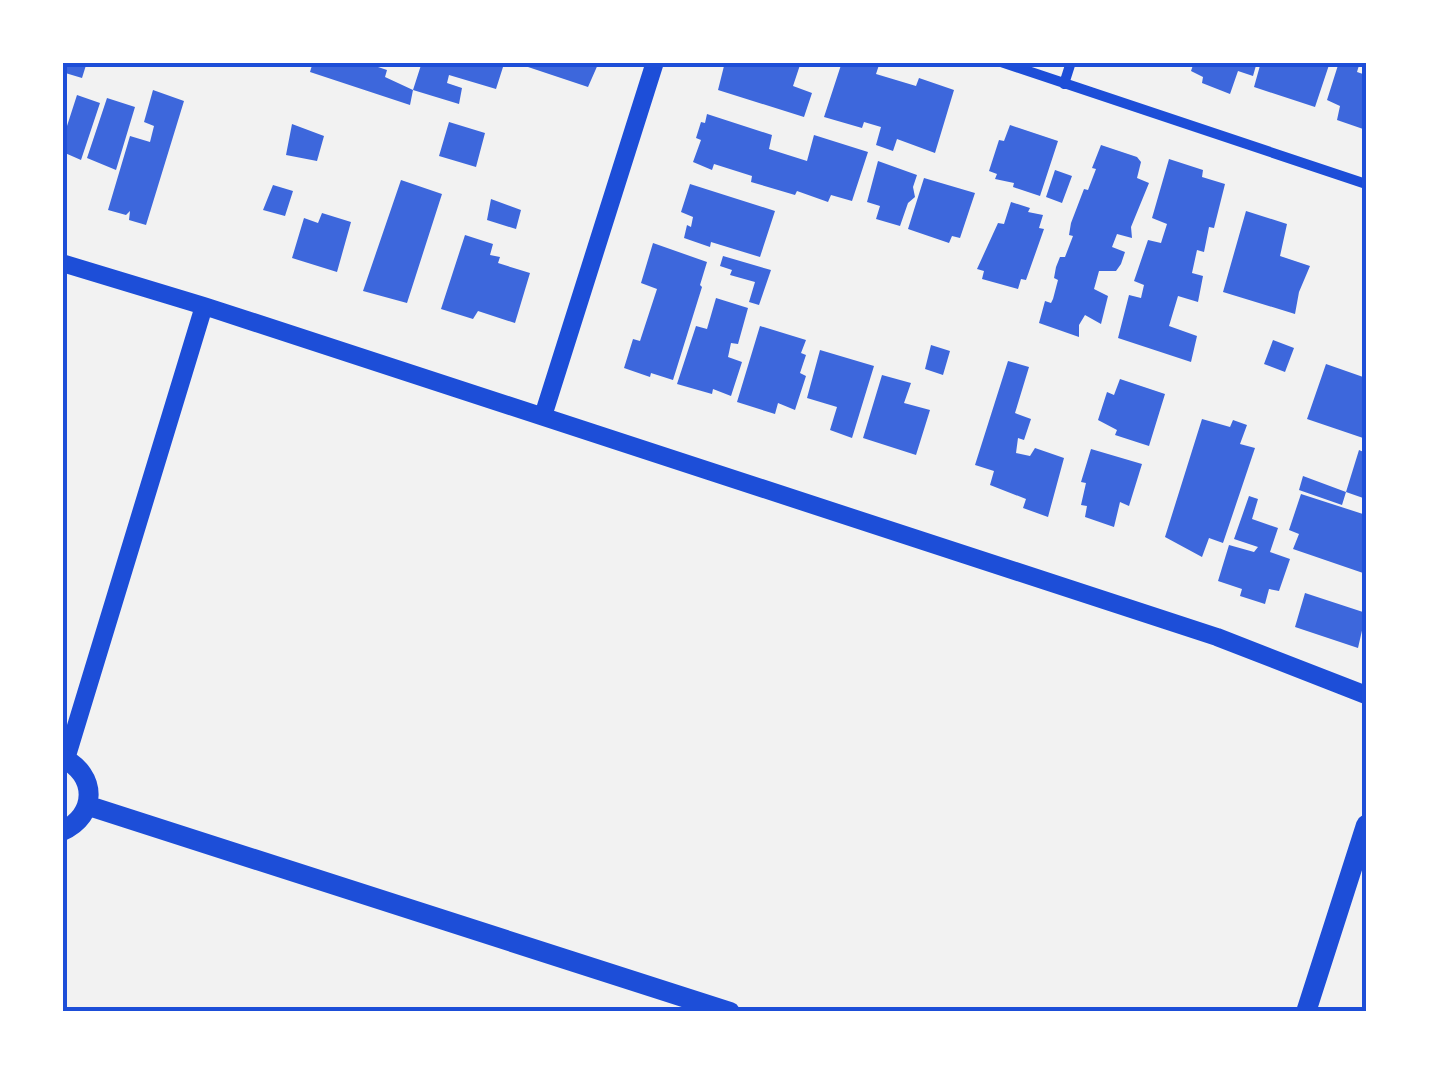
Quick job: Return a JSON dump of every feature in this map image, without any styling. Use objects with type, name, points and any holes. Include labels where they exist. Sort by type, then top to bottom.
[{"type":"main road","points":[[62,831],[75,826],[89,806],[84,773],[64,759]]},
{"type":"main road","points":[[89,806],[730,1012]]},
{"type":"main road","points":[[1306,1012],[1366,824]]},
{"type":"street","points":[[543,416],[655,62]]},
{"type":"street","points":[[1001,62],[1366,184]]},
{"type":"street","points":[[1064,84],[1071,62]]},
{"type":"street","points":[[62,263],[1217,637],[1366,695]]},
{"type":"street","points":[[64,759],[204,306]]},
{"type":"building","points":[[62,62],[87,62],[82,78],[62,72]]},
{"type":"building","points":[[313,62],[363,62],[387,70],[385,77],[413,90],[410,105],[310,72]]},
{"type":"building","points":[[422,62],[486,62],[503,67],[496,89],[449,75],[447,83],[462,88],[459,104],[413,90]]},
{"type":"building","points":[[513,62],[599,62],[588,87]]},
{"type":"building","points":[[725,62],[801,62],[793,86],[812,93],[804,117],[718,90]]},
{"type":"building","points":[[842,62],[879,65],[876,74],[916,86],[919,78],[954,90],[935,153],[897,139],[893,151],[876,145],[881,127],[864,122],[862,128],[824,117]]},
{"type":"building","points":[[1194,62],[1257,62],[1253,76],[1238,71],[1230,94],[1202,83],[1203,77],[1191,71]]},
{"type":"building","points":[[1261,62],[1330,62],[1315,107],[1254,87]]},
{"type":"building","points":[[1339,62],[1360,62],[1357,72],[1366,75],[1366,130],[1337,120],[1340,106],[1327,100]]},
{"type":"building","points":[[153,90],[184,101],[146,225],[129,220],[130,211],[126,215],[108,210],[130,136],[150,142],[154,126],[144,122]]},
{"type":"building","points":[[77,95],[100,103],[81,160],[65,153],[62,160],[62,125],[67,126]]},
{"type":"building","points":[[107,98],[135,107],[116,170],[87,158]]},
{"type":"building","points":[[707,114],[772,135],[769,149],[807,161],[814,135],[868,152],[852,201],[831,195],[828,202],[797,191],[795,195],[751,182],[752,176],[714,164],[712,170],[693,162],[701,140],[696,138]]},
{"type":"building","points":[[449,122],[485,133],[476,167],[439,156]]},
{"type":"building","points":[[292,124],[324,136],[317,161],[286,155]]},
{"type":"building","points":[[1010,125],[1058,141],[1040,196],[995,179],[997,174],[989,171],[999,140],[1004,141]]},
{"type":"building","points":[[1101,145],[1137,157],[1141,162],[1137,178],[1149,183],[1131,227],[1132,238],[1117,234],[1112,247],[1125,252],[1121,264],[1116,271],[1099,271],[1094,289],[1108,296],[1101,324],[1085,315],[1079,325],[1079,337],[1039,323],[1045,301],[1051,303],[1053,299],[1058,280],[1054,278],[1056,267],[1060,257],[1065,257],[1073,236],[1069,235],[1071,223],[1084,189],[1088,190]]},
{"type":"building","points":[[1169,159],[1203,170],[1202,177],[1225,184],[1204,252],[1197,250],[1192,273],[1203,276],[1198,302],[1178,296],[1169,326],[1197,336],[1191,362],[1118,338],[1129,295],[1141,298],[1144,285],[1134,281],[1148,240],[1161,243],[1167,224],[1152,218]]},
{"type":"building","points":[[878,161],[917,175],[915,197],[908,203],[900,226],[876,219],[880,206],[867,202]]},
{"type":"building","points":[[1055,170],[1072,176],[1062,203],[1046,197]]},
{"type":"building","points":[[924,178],[975,193],[960,238],[952,236],[949,243],[908,229]]},
{"type":"building","points":[[401,180],[442,194],[407,303],[363,291]]},
{"type":"building","points":[[690,184],[775,211],[760,257],[684,238],[693,217],[681,212]]},
{"type":"building","points":[[273,185],[293,191],[285,216],[263,210]]},
{"type":"building","points":[[491,199],[521,210],[516,229],[487,220]]},
{"type":"building","points":[[1011,202],[1043,215],[1039,228],[1044,229],[1026,280],[1021,279],[1018,289],[982,279],[984,271],[977,269],[998,223],[1004,224]]},
{"type":"building","points":[[1246,211],[1287,224],[1280,256],[1310,266],[1295,314],[1223,292]]},
{"type":"building","points":[[322,213],[351,222],[337,272],[292,258],[304,218],[318,223]]},
{"type":"building","points":[[465,235],[493,244],[490,255],[500,257],[498,263],[530,273],[515,323],[478,311],[473,319],[441,309]]},
{"type":"building","points":[[653,243],[707,262],[673,380],[624,368],[633,339],[640,341],[657,289],[641,283]]},
{"type":"building","points":[[723,256],[771,270],[759,305],[749,302],[755,282],[730,275],[732,270],[720,266]]},
{"type":"building","points":[[716,298],[748,308],[738,344],[731,343],[728,357],[742,362],[731,396],[677,384],[696,326],[707,329]]},
{"type":"building","points":[[760,326],[806,340],[800,373],[806,376],[795,410],[778,403],[775,414],[737,402]]},
{"type":"building","points":[[1273,340],[1294,348],[1285,372],[1264,364]]},
{"type":"building","points":[[931,345],[950,351],[943,375],[925,369]]},
{"type":"building","points":[[820,350],[874,366],[852,438],[830,430],[837,407],[807,398]]},
{"type":"building","points":[[1008,361],[1029,367],[1015,413],[1031,419],[1024,440],[1018,438],[1016,453],[1030,456],[1035,448],[1064,458],[1048,517],[1023,508],[1026,499],[990,485],[994,471],[975,465]]},
{"type":"building","points":[[1326,364],[1366,378],[1366,439],[1307,419]]},
{"type":"building","points":[[882,375],[911,383],[904,403],[930,410],[916,455],[863,438]]},
{"type":"building","points":[[1120,379],[1165,394],[1149,446],[1115,435],[1117,430],[1098,420],[1107,392],[1114,395]]},
{"type":"building","points":[[1202,419],[1230,427],[1233,420],[1247,425],[1240,444],[1255,448],[1223,543],[1209,538],[1202,557],[1165,537]]},
{"type":"building","points":[[1091,449],[1142,464],[1129,506],[1120,502],[1114,527],[1085,517],[1087,506],[1081,505],[1086,483],[1081,482]]},
{"type":"building","points":[[1359,450],[1366,453],[1366,499],[1346,492]]},
{"type":"building","points":[[1303,476],[1346,492],[1342,505],[1299,490]]},
{"type":"building","points":[[1301,494],[1366,515],[1366,574],[1293,549],[1299,534],[1289,530]]},
{"type":"building","points":[[1249,496],[1258,499],[1252,519],[1278,528],[1270,552],[1290,559],[1279,591],[1269,589],[1265,604],[1240,596],[1242,589],[1218,581],[1229,545],[1254,552],[1258,547],[1234,539]]},
{"type":"building","points":[[1305,593],[1366,613],[1358,648],[1295,627]]}]
